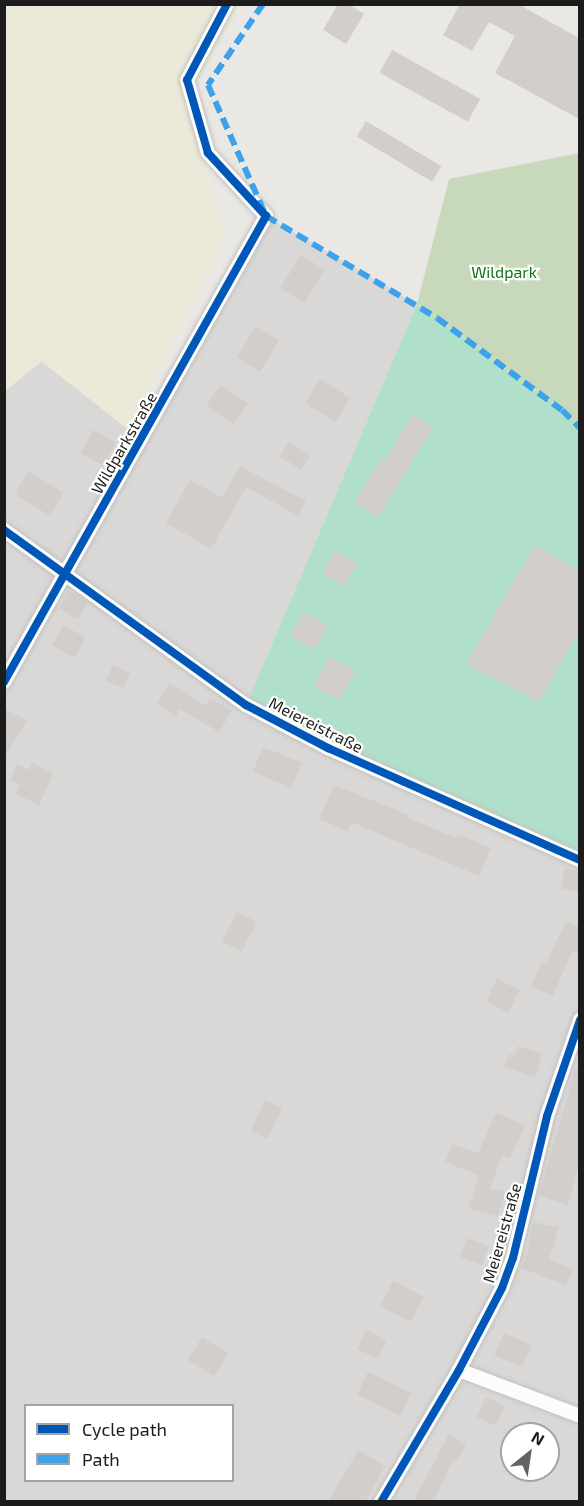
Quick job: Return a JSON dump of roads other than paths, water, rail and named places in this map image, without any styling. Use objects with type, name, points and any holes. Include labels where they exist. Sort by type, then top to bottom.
[{"type":"street","name":"Wildparkstraße","points":[[6,676],[141,443],[266,216],[208,153],[188,80],[227,4]]},
{"type":"street","name":"Meiereistraße","points":[[4,530],[246,705],[328,748],[579,860]]},
{"type":"street","name":"Meiereistraße","points":[[381,1502],[459,1370],[502,1288],[547,1116],[579,1020]]},
{"type":"street","points":[[459,1370],[579,1416]]},
{"type":"park label","name":"Wildpark","points":[[504,272]]}]
